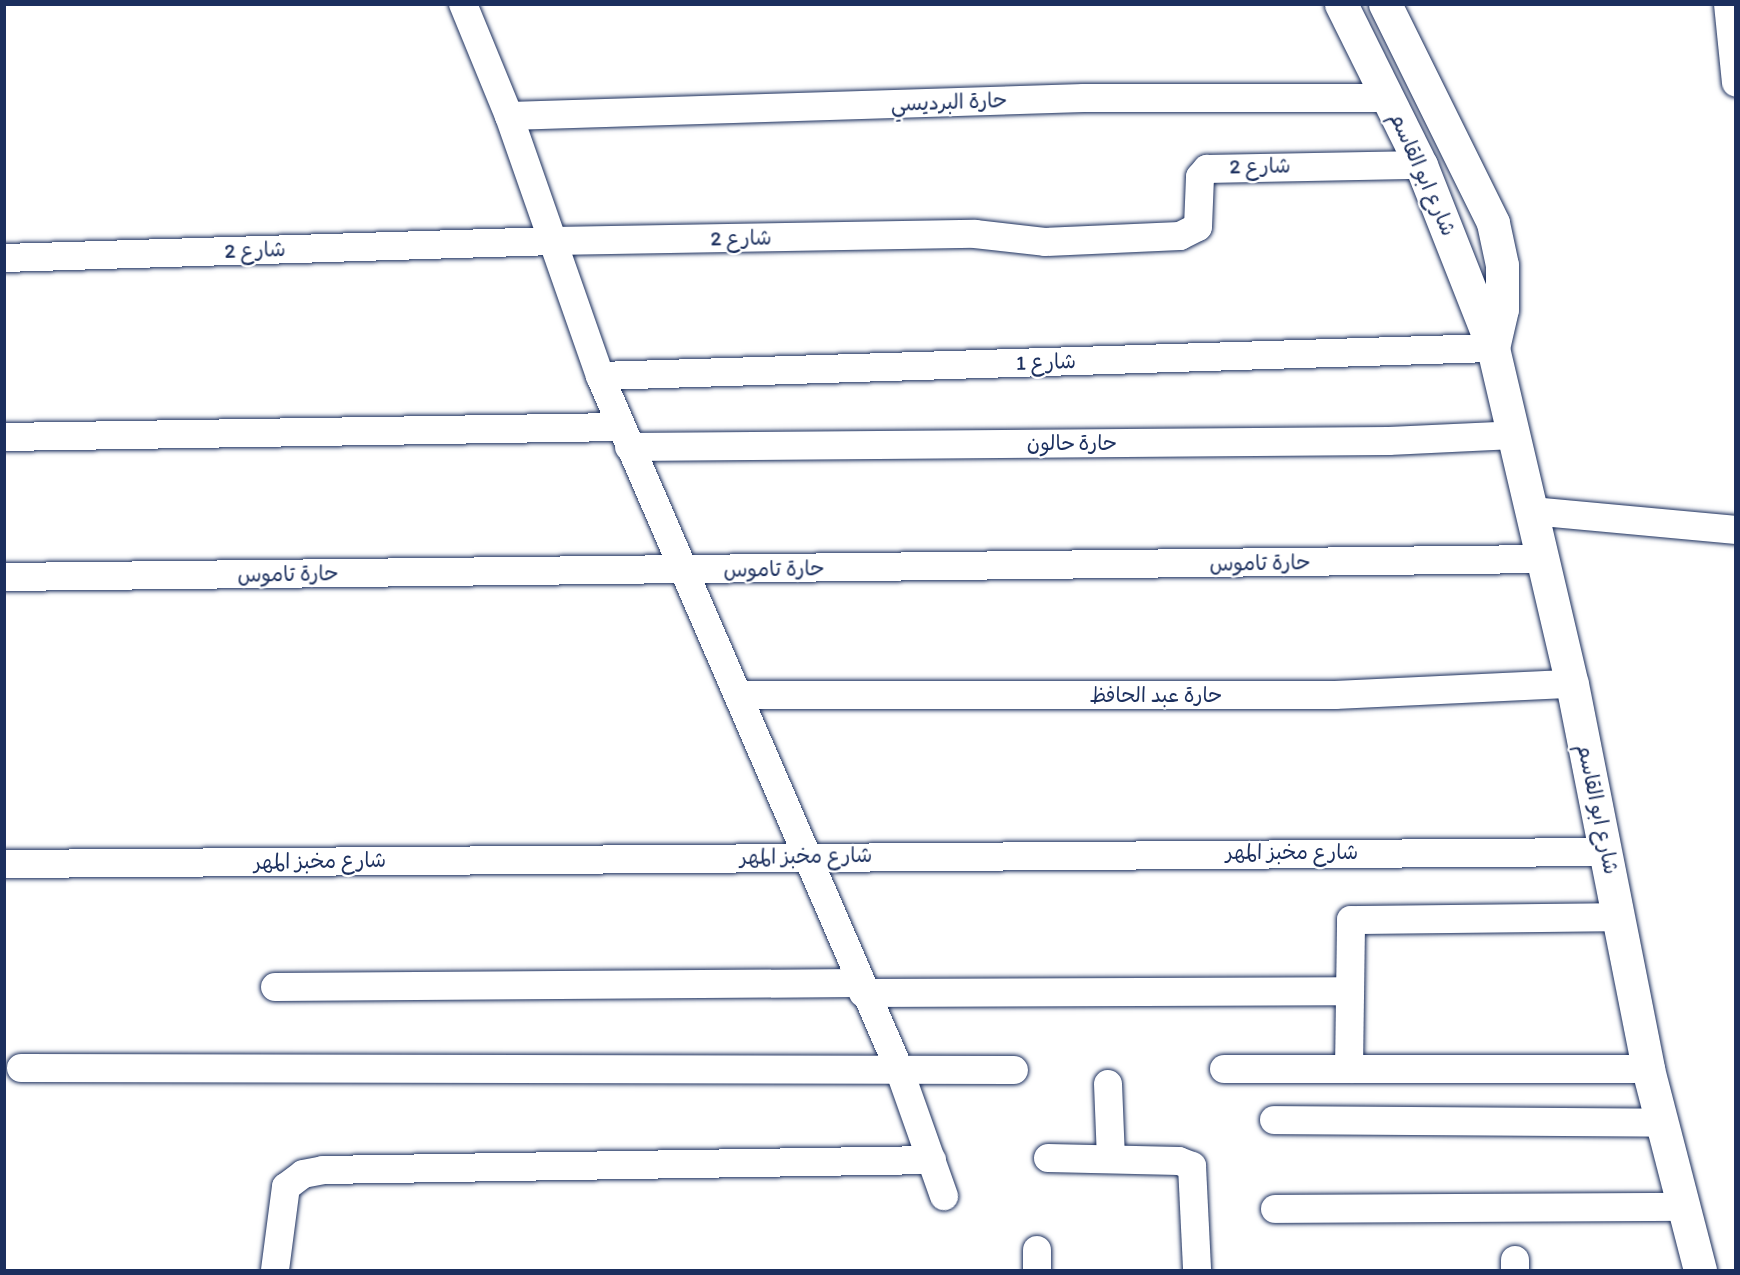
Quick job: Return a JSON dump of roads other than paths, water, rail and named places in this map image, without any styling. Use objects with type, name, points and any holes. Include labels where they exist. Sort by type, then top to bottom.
[{"type":"street","points":[[463,4],[509,116],[600,376],[625,437],[687,570],[807,855],[860,988],[899,1069],[944,1196]]},
{"type":"street","name":"شارع ابو القاسم","points":[[1341,4],[1420,165],[1493,348],[1572,684],[1607,852],[1648,1069],[1700,1270]]},
{"type":"street","name":"شارع ابو القاسم","points":[[1384,4],[1493,223],[1502,265],[1502,309],[1493,348]]},
{"type":"street","points":[[1728,4],[1736,83]]},
{"type":"street","name":"حارة البرديسي","points":[[509,116],[1083,98],[1389,98]]},
{"type":"street","name":"شارع 2","points":[[4,258],[553,241],[975,234],[1045,242],[1180,236],[1198,227],[1200,177],[1207,169],[1420,165]]},
{"type":"street","name":"شارع 1","points":[[600,376],[1493,348]]},
{"type":"street","name":"حارة حالون","points":[[4,437],[1389,441],[1514,435]]},
{"type":"street","points":[[1532,511],[1736,530]]},
{"type":"street","name":"حارة تاموس","points":[[4,577],[1543,559]]},
{"type":"street","name":"حارة عبد الحافظ","points":[[739,695],[1335,695],[1572,684]]},
{"type":"street","name":"شارع مخبز المهر","points":[[4,864],[807,855],[1607,852]]},
{"type":"street","points":[[1349,1069],[1348,992],[1351,920],[1619,917]]},
{"type":"street","points":[[275,987],[1348,992]]},
{"type":"street","points":[[21,1068],[1014,1070]]},
{"type":"street","points":[[1224,1069],[1648,1069]]},
{"type":"street","points":[[1108,1084],[1111,1159]]},
{"type":"street","points":[[1274,1120],[1661,1123]]},
{"type":"street","points":[[1048,1158],[1179,1161],[1192,1166],[1197,1270]]},
{"type":"street","points":[[275,1270],[285,1187],[303,1174],[323,1170],[932,1160]]},
{"type":"street","points":[[1275,1209],[1684,1207]]}]
